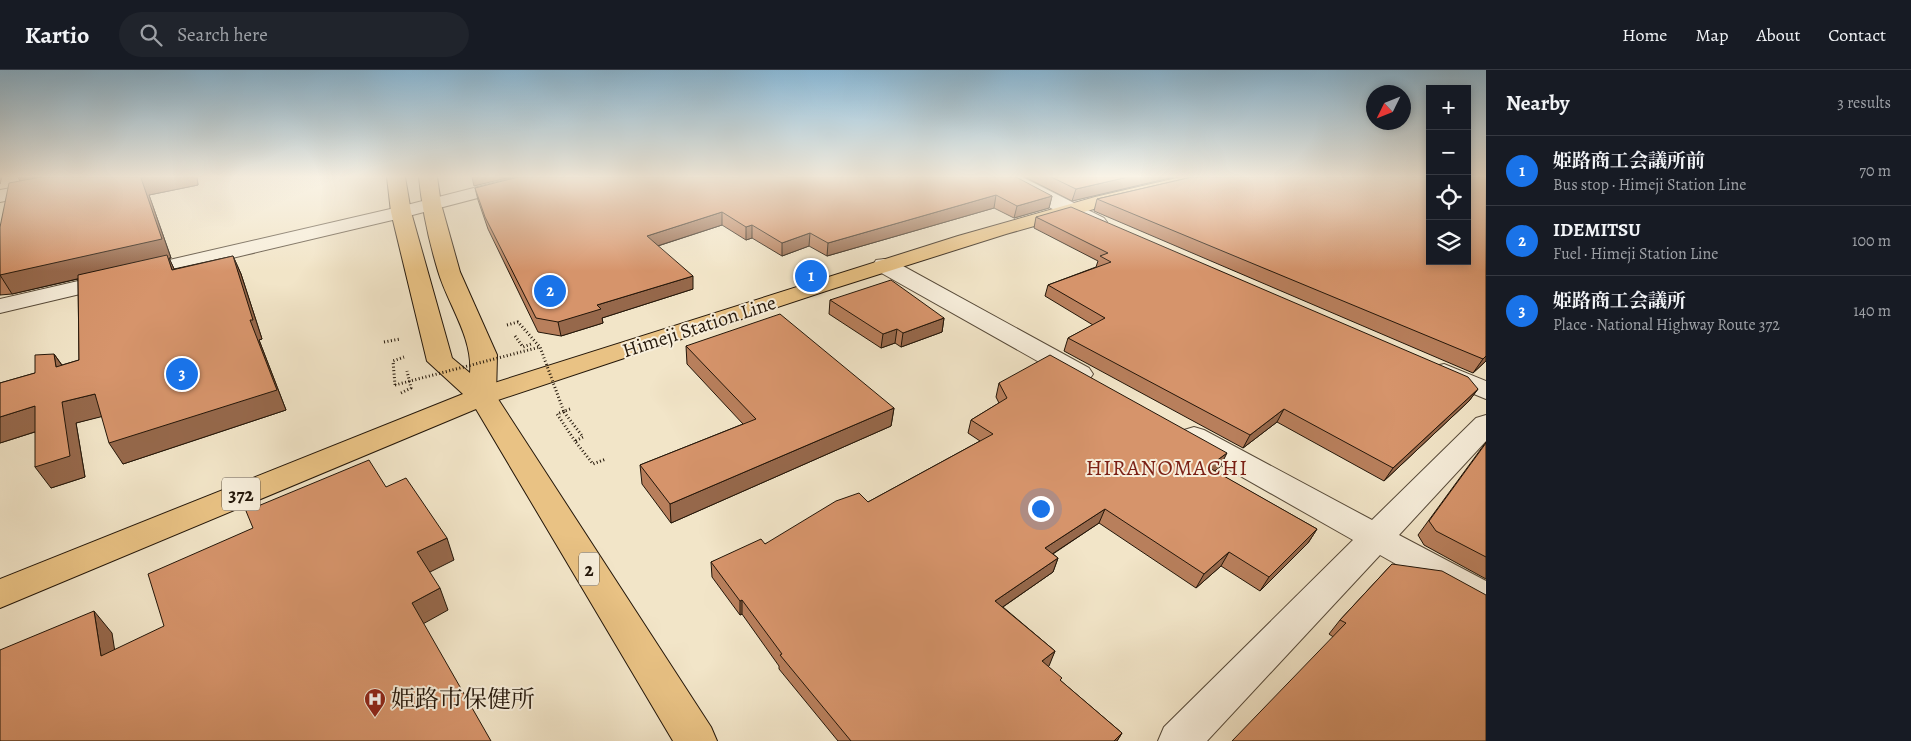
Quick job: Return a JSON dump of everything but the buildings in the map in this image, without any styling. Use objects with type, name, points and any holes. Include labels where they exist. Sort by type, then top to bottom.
[{"type":"main road","name":"2","points":[[400,208],[440,361],[482,396],[696,741]]},
{"type":"main road","points":[[432,208],[449,272],[484,356],[482,396]]},
{"type":"main road","name":"Himeji Station Line","points":[[482,396],[884,265],[1068,209]]},
{"type":"main road","name":"372","points":[[0,594],[482,396]]},
{"type":"street","points":[[0,306],[415,208]]},
{"type":"street","points":[[1068,209],[1113,228]]},
{"type":"street","points":[[884,265],[1100,385]]},
{"type":"street","points":[[1422,362],[1486,391]]},
{"type":"street","points":[[1169,423],[1486,598]]},
{"type":"street","points":[[1179,741],[1377,539],[1486,424]]},
{"type":"path","points":[[531,344],[523,347],[506,325],[518,322],[540,347],[564,412],[583,437],[575,441]]},
{"type":"path","points":[[384,342],[400,339],[402,345]]},
{"type":"path","points":[[403,352],[404,359],[393,361],[396,385],[540,347]]},
{"type":"path","points":[[570,409],[558,414],[575,441],[593,464],[606,459]]},
{"type":"place","name":"姫路商工会議所前","points":[[811,276]]},
{"type":"place","name":"IDEMITSU","points":[[550,291]]},
{"type":"place","name":"姫路商工会議所","points":[[182,374]]},
{"type":"place","name":"姫路市保健所","points":[[375,718]]},
{"type":"district","name":"HIRANOMACHI","points":[[1167,467]]}]
